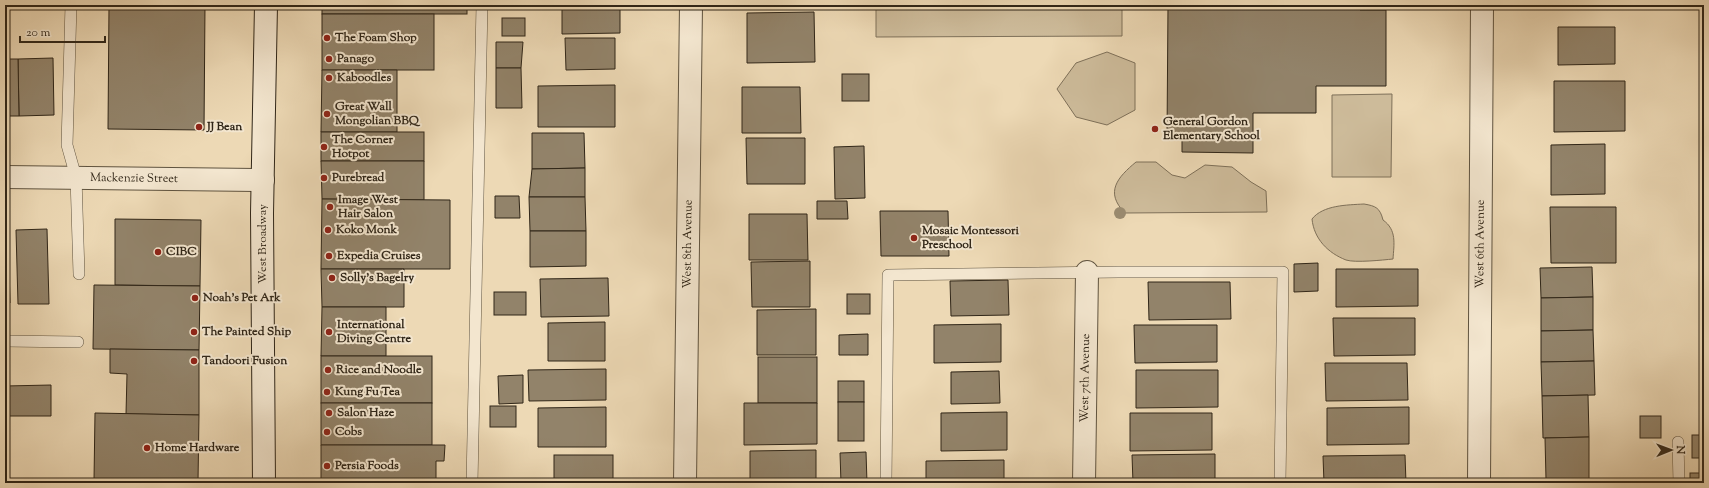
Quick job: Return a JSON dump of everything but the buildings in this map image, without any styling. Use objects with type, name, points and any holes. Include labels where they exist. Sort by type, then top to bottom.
[{"type":"street","name":"West Broadway","points":[[264,483],[263,180],[266,5]]},
{"type":"street","name":"West 8th Avenue","points":[[685,483],[691,5]]},
{"type":"street","name":"West 6th Avenue","points":[[1479,483],[1482,5]]},
{"type":"street","name":"Mackenzie Street","points":[[5,177],[263,180]]},
{"type":"street","name":"West 7th Avenue","points":[[1084,483],[1087,272]]},
{"type":"lane","points":[[71,5],[67,145],[76,177],[79,274]]},
{"type":"lane","points":[[472,483],[482,5]]},
{"type":"lane","points":[[886,483],[888,275],[1087,272],[1283,272],[1280,483]]},
{"type":"lane","points":[[5,341],[78,342]]},
{"type":"lane","points":[[1678,442],[1679,483]]},
{"type":"shaded area","points":[[876,5],[1122,5],[1122,36],[876,37]]},
{"type":"shaded area","points":[[1107,52],[1135,63],[1135,110],[1107,125],[1076,117],[1057,89],[1076,63]]},
{"type":"shaded area","points":[[1392,94],[1391,177],[1332,177],[1332,95]]},
{"type":"shaded area","points":[[1136,162],[1156,162],[1172,175],[1185,178],[1205,165],[1232,167],[1251,182],[1266,191],[1267,212],[1125,213],[1115,198],[1116,185],[1124,173]]},
{"type":"shaded area","points":[[1364,204],[1377,208],[1383,220],[1391,228],[1394,238],[1393,259],[1376,261],[1346,260],[1333,253],[1319,239],[1313,226],[1312,219],[1317,214],[1329,208]]},
{"type":"place","name":"The Foam Shop","points":[[327,38]]},
{"type":"place","name":"Panago","points":[[329,59]]},
{"type":"place","name":"Kaboodles","points":[[329,78]]},
{"type":"place","name":"Great Wall Mongolian BBQ","points":[[327,114]]},
{"type":"place","name":"JJ Bean","points":[[199,127]]},
{"type":"place","name":"General Gordon Elementary School","points":[[1155,129]]},
{"type":"place","name":"The Corner Hotpot","points":[[324,147]]},
{"type":"place","name":"Purebread","points":[[324,178]]},
{"type":"place","name":"Image West Hair Salon","points":[[330,207]]},
{"type":"place","name":"Koko Monk","points":[[328,230]]},
{"type":"place","name":"Mosaic Montessori Preschool","points":[[914,238]]},
{"type":"place","name":"CIBC","points":[[158,252]]},
{"type":"place","name":"Expedia Cruises","points":[[329,256]]},
{"type":"place","name":"Solly's Bagelry","points":[[332,278]]},
{"type":"place","name":"Noah's Pet Ark","points":[[195,298]]},
{"type":"place","name":"The Painted Ship","points":[[194,332]]},
{"type":"place","name":"International Diving Centre","points":[[329,332]]},
{"type":"place","name":"Tandoori Fusion","points":[[194,361]]},
{"type":"place","name":"Rice and Noodle","points":[[328,370]]},
{"type":"place","name":"Kung Fu Tea","points":[[327,392]]},
{"type":"place","name":"Salon Haze","points":[[329,413]]},
{"type":"place","name":"Cobs","points":[[327,432]]},
{"type":"place","name":"Home Hardware","points":[[147,448]]},
{"type":"place","name":"Persia Foods","points":[[327,466]]}]
